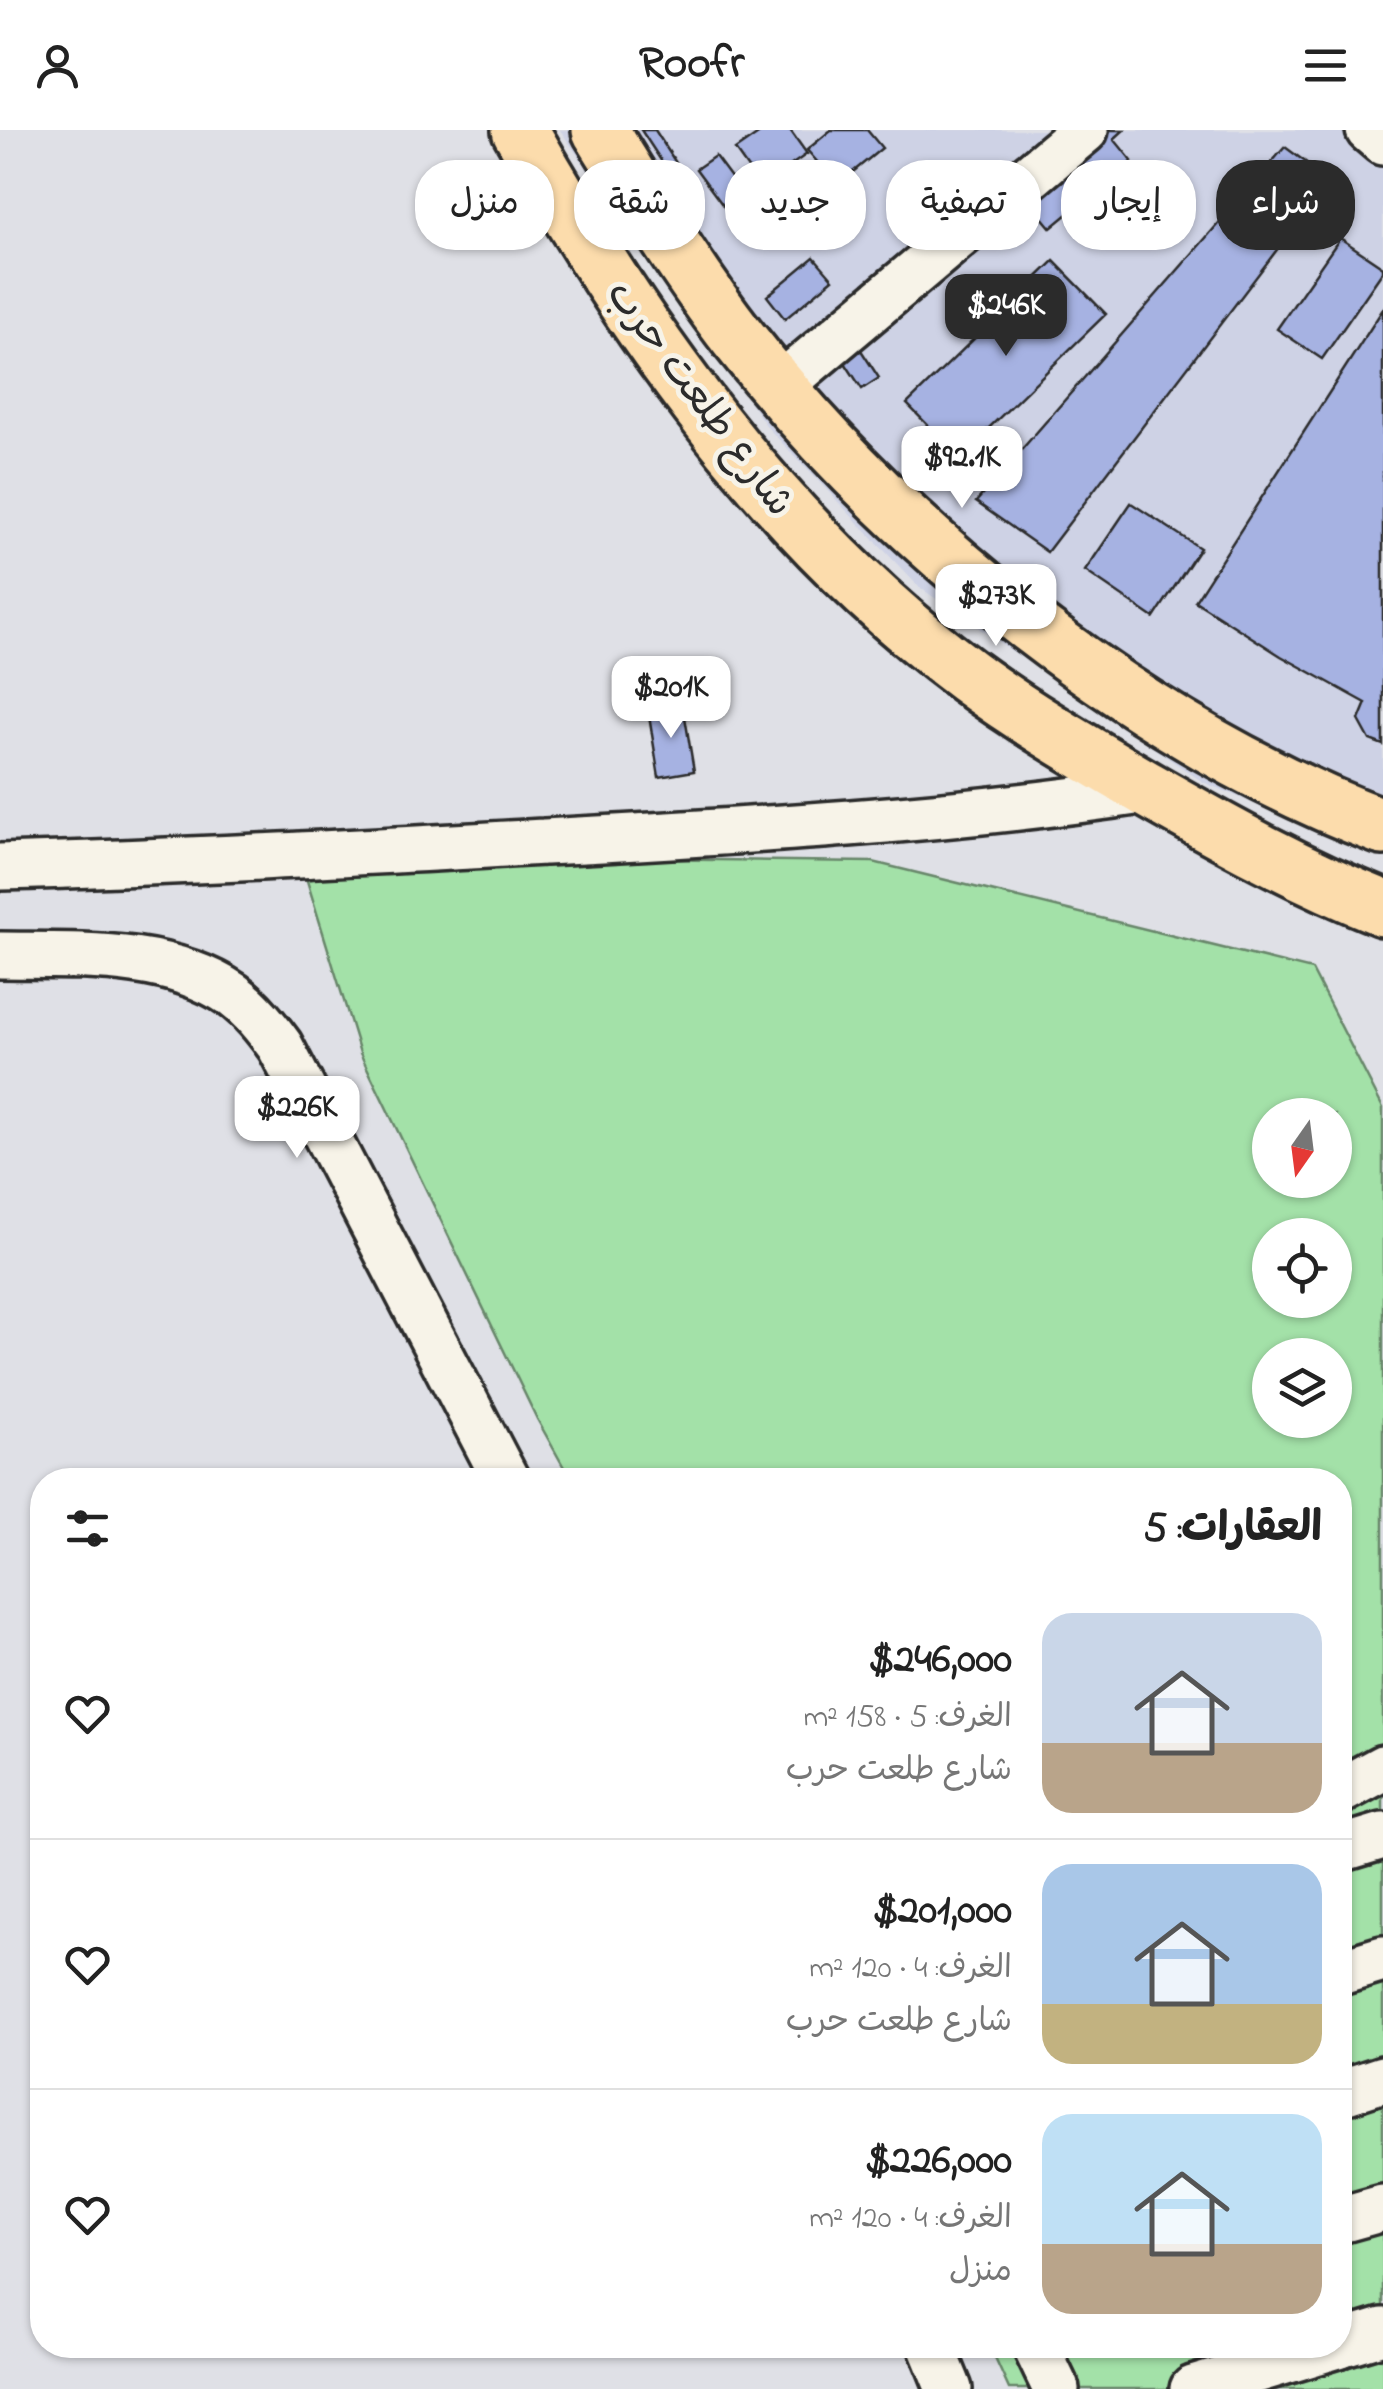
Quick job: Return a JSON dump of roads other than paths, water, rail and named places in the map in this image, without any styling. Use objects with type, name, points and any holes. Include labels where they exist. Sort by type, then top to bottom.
[{"type":"main road","name":"شارع طلعت حرب","points":[[520,130],[608,275],[733,450],[805,531],[883,606],[967,675],[1056,736],[1241,844],[1383,908]]},
{"type":"main road","name":"شارع طلعت حرب","points":[[600,130],[738,336],[818,430],[905,517],[998,598],[1180,728],[1268,776],[1383,827]]},
{"type":"main road","points":[[1010,704],[1053,640]]},
{"type":"main road","points":[[1293,869],[1319,800]]},
{"type":"street","points":[[780,386],[1085,130]]},
{"type":"street","points":[[1369,130],[1383,142]]},
{"type":"street","points":[[0,868],[256,859],[786,829],[947,817],[1149,790]]},
{"type":"street","points":[[0,954],[139,961],[193,975],[232,994],[256,1014],[280,1046],[500,1468]]},
{"type":"street","points":[[1352,1785],[1383,1768]]},
{"type":"street","points":[[1352,1845],[1383,1836]]},
{"type":"street","points":[[1352,1968],[1383,1959]]},
{"type":"street","points":[[1352,2088],[1383,2079]]},
{"type":"street","points":[[1352,2217],[1383,2208]]},
{"type":"street","points":[[1352,2341],[1383,2331]]},
{"type":"street","points":[[936,2358],[949,2389]]},
{"type":"street","points":[[1041,2358],[1056,2389]]},
{"type":"street","points":[[1193,2389],[1296,2358]]}]
